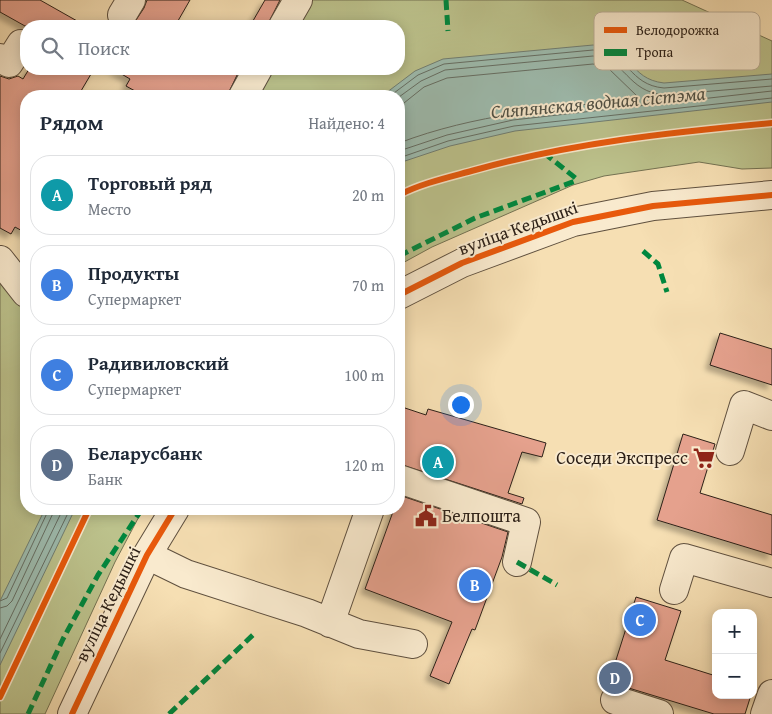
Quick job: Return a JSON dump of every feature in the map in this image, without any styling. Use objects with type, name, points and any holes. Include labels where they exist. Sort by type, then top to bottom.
[{"type":"street","points":[[286,20],[298,0]]},
{"type":"street","points":[[246,90],[254,75]]},
{"type":"street","name":"вуліца Кедышкі","points":[[405,292],[462,263],[573,222],[653,206],[698,200],[772,195]]},
{"type":"street","points":[[730,451],[744,405],[772,416]]},
{"type":"street","points":[[405,481],[526,522],[517,562]]},
{"type":"street","name":"вуліца Кедышкі","points":[[72,714],[147,555],[171,515]]},
{"type":"street","points":[[330,623],[368,515]]},
{"type":"street","points":[[147,555],[186,574],[307,613],[359,634],[413,644]]},
{"type":"street","points":[[674,590],[684,558],[772,583]]},
{"type":"street","points":[[765,714],[772,694]]},
{"type":"street","points":[[615,700],[659,714]]},
{"type":"green space","points":[[290,0],[682,0],[708,12],[594,12],[594,70],[760,70],[760,36],[772,41],[772,168],[742,169],[699,162],[604,176],[573,185],[432,247],[405,262],[405,90],[238,90],[247,75],[405,75],[405,20],[278,20]]},
{"type":"green space","points":[[0,259],[20,272],[20,515],[140,515],[115,562],[45,714],[0,714]]},
{"type":"water","name":"Сляпянская водная сістэма","points":[[593,45],[594,70],[637,70],[643,76],[664,83],[772,74],[772,102],[515,131],[450,146],[405,161],[405,90],[390,90],[415,71],[443,59]]},
{"type":"water","points":[[42,515],[72,515],[0,665],[0,601]]},
{"type":"building","points":[[0,0],[40,0],[75,20],[20,20],[20,23],[0,12]]},
{"type":"building","points":[[147,0],[190,0],[178,20],[136,20]]},
{"type":"building","points":[[265,0],[280,0],[270,20],[253,20]]},
{"type":"building","points":[[25,75],[90,75],[82,90],[20,90],[20,230],[15,227],[11,234],[0,228],[0,76],[9,79],[18,76],[23,79]]},
{"type":"building","points":[[123,75],[237,75],[230,90],[133,90],[126,86],[130,79]]},
{"type":"building","points":[[720,333],[772,349],[772,385],[710,365]]},
{"type":"building","points":[[405,408],[426,415],[428,409],[546,443],[542,457],[522,452],[508,493],[524,498],[522,504],[405,466]]},
{"type":"building","points":[[683,434],[715,444],[700,493],[772,515],[772,555],[657,520]]},
{"type":"building","points":[[405,497],[508,532],[502,557],[475,630],[472,629],[449,684],[430,676],[452,622],[365,589],[392,515],[405,515]]},
{"type":"building","points":[[636,597],[681,611],[665,660],[712,675],[712,699],[750,699],[745,714],[714,714],[609,682]]},
{"type":"marked path","points":[[446,0],[448,31]]},
{"type":"marked path","points":[[544,153],[578,180]]},
{"type":"marked path","points":[[405,253],[475,218],[578,180]]},
{"type":"marked path","points":[[643,251],[658,264],[667,292]]},
{"type":"marked path","points":[[28,714],[63,639],[98,575],[138,515]]},
{"type":"marked path","points":[[517,562],[557,585]]},
{"type":"marked path","points":[[169,714],[254,634]]},
{"type":"cycle path","points":[[405,192],[446,178],[511,161],[585,146],[697,130],[772,123]]},
{"type":"cycle path","points":[[405,292],[462,263],[573,222],[653,206],[772,195]]},
{"type":"cycle path","points":[[0,697],[86,515]]},
{"type":"cycle path","points":[[72,714],[147,555],[171,515]]},
{"type":"place","name":"Соседи Экспресс","points":[[704,458]]},
{"type":"place","name":"Торговый ряд","points":[[438,462]]},
{"type":"place","name":"Белпошта","points":[[426,516]]},
{"type":"place","name":"Продукты","points":[[475,585]]},
{"type":"place","name":"Радивиловский","points":[[640,620]]},
{"type":"place","name":"Беларусбанк","points":[[615,678]]}]
